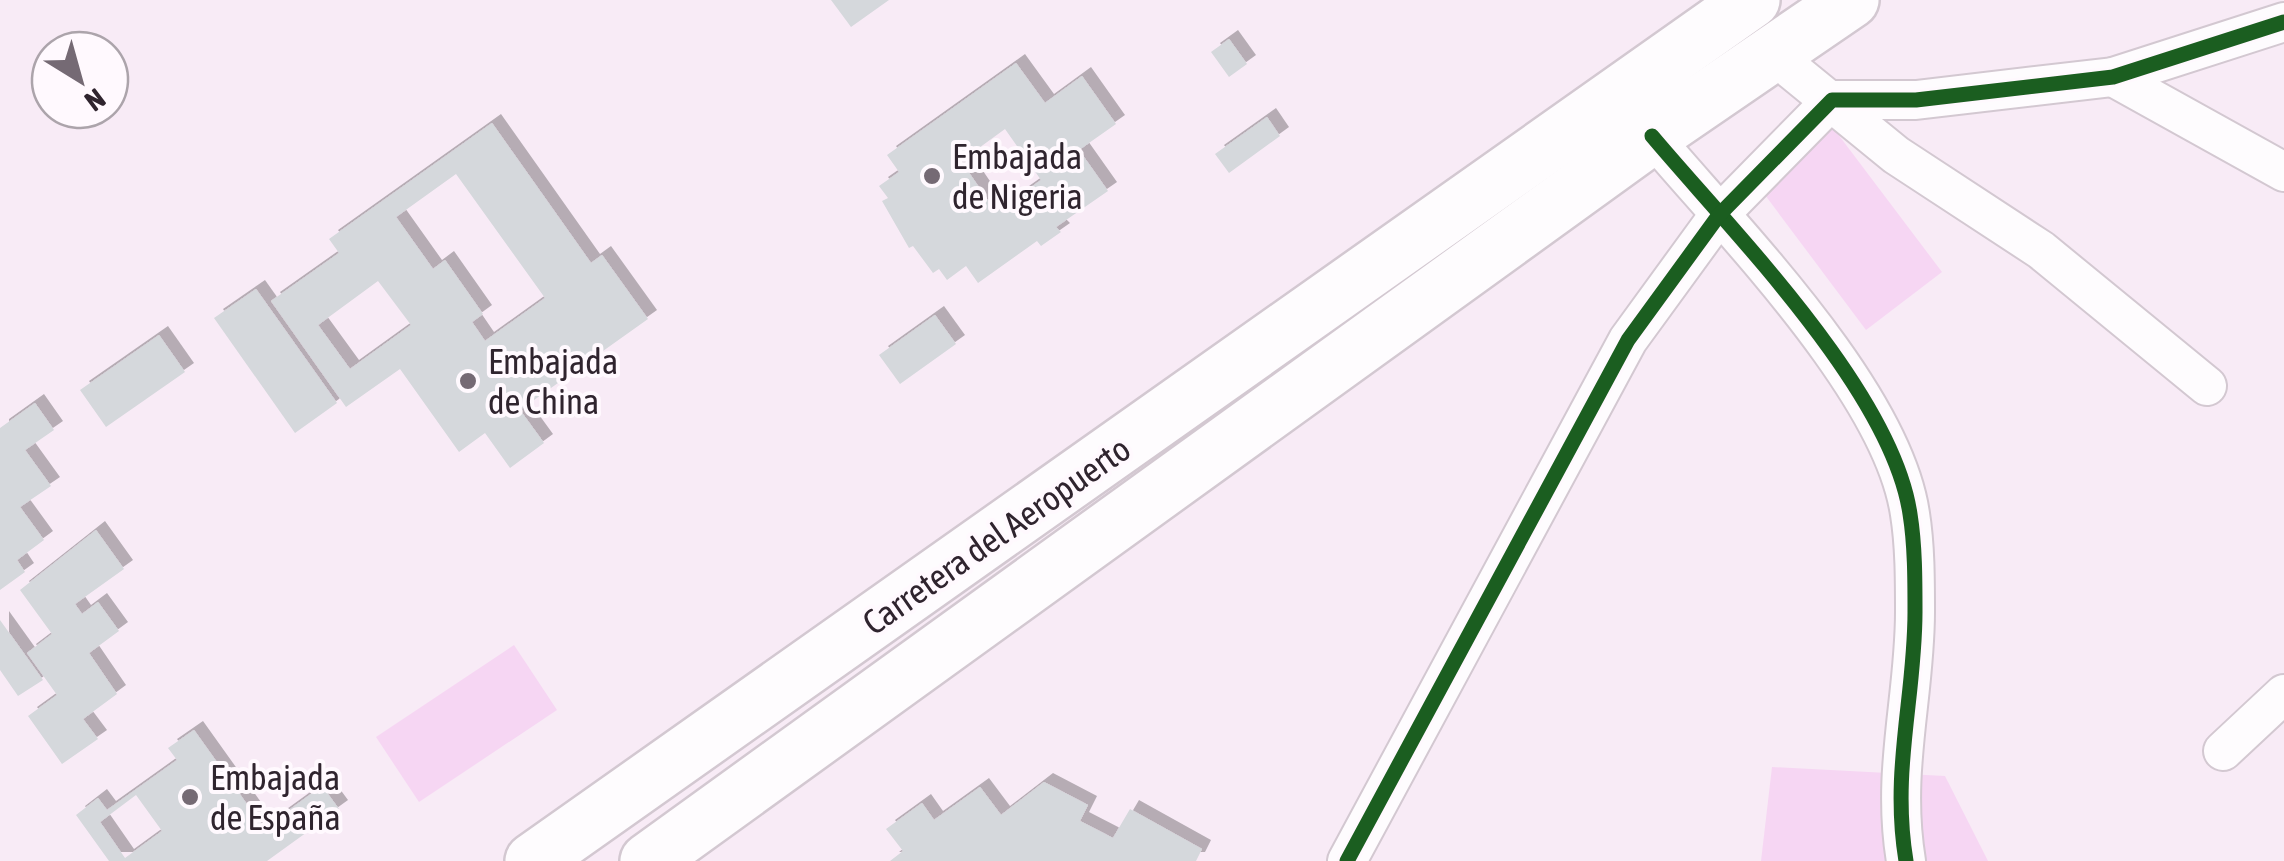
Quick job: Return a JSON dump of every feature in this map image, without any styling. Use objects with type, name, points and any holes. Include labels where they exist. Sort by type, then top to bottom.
[{"type":"main road","name":"Carretera del Aeropuerto","points":[[532,861],[1752,0]]},
{"type":"main road","name":"Carretera del Aeropuerto","points":[[648,861],[1652,136],[1850,0]]},
{"type":"street","points":[[1347,861],[1628,340],[1718,215],[1832,100],[1930,99],[2113,77],[2284,22]]},
{"type":"street","points":[[1772,53],[1896,155],[2041,250],[2207,386]]},
{"type":"street","points":[[2113,77],[2284,172]]},
{"type":"street","points":[[1652,136],[1802,312],[1880,426],[1910,511],[1915,615],[1900,746],[1906,861]]},
{"type":"street","points":[[2223,752],[2284,694]]},
{"type":"shaded area","points":[[1825,117],[1942,272],[1866,330],[1750,175]]},
{"type":"shaded area","points":[[514,645],[557,710],[419,802],[376,737]]},
{"type":"shaded area","points":[[1772,767],[1945,776],[1988,861],[1761,861]]},
{"type":"building","points":[[831,0],[889,0],[851,27]]},
{"type":"building","points":[[1229,39],[1247,64],[1229,77],[1211,52]]},
{"type":"building","name":"Embajada de Nigeria","points":[[1016,63],[1045,103],[1082,76],[1116,124],[1079,150],[1108,191],[1056,227],[1061,232],[1041,246],[1037,241],[978,283],[966,266],[947,280],[939,269],[933,273],[913,246],[909,248],[882,201],[888,198],[879,186],[899,172],[887,155]],"holes":[[[1005,129],[1041,180],[996,212],[961,161]]]},
{"type":"building","points":[[1267,117],[1280,136],[1229,173],[1215,154]]},
{"type":"building","points":[[492,123],[591,263],[602,255],[648,319],[520,410],[544,443],[510,468],[485,433],[459,452],[400,369],[346,407],[271,301],[339,253],[329,239]],"holes":[[[456,174],[545,298],[485,341],[472,322],[483,314],[445,260],[433,269],[396,217]],[[378,281],[411,325],[350,369],[318,325]]]},
{"type":"building","points":[[256,289],[337,403],[295,433],[214,318]]},
{"type":"building","points":[[935,315],[956,344],[900,384],[879,355]]},
{"type":"building","points":[[159,335],[185,372],[106,427],[80,390]]},
{"type":"building","points":[[35,403],[54,430],[25,450],[51,486],[20,507],[44,540],[17,560],[25,572],[0,590],[0,428]]},
{"type":"building","points":[[96,530],[124,569],[75,604],[82,614],[98,602],[119,631],[89,653],[117,694],[83,719],[98,739],[62,764],[28,716],[57,695],[27,653],[52,634],[20,590]]},
{"type":"building","points":[[0,620],[43,680],[18,696],[0,670]]},
{"type":"building","name":"Embajada de España","points":[[194,730],[264,828],[322,786],[339,809],[267,861],[109,861],[76,815],[98,798],[107,810],[177,760],[168,748]],"holes":[[[136,795],[162,831],[125,858],[100,822]]]},
{"type":"building","points":[[1044,782],[1088,805],[1080,821],[1113,838],[1130,809],[1202,849],[1196,861],[890,861],[903,851],[886,829],[922,803],[934,820],[980,787],[1001,815]]},
{"type":"cycle path","points":[[1347,861],[1628,340],[1719,215],[1832,100],[1916,100],[2113,77],[2284,22]]},
{"type":"cycle path","points":[[1652,136],[1804,314],[1873,416],[1897,466],[1910,514],[1915,575],[1914,643],[1901,796],[1906,861]]},
{"type":"place","name":"Embajada de Nigeria","points":[[932,176]]},
{"type":"place","name":"Embajada de China","points":[[468,381]]},
{"type":"place","name":"Embajada de España","points":[[190,797]]}]
